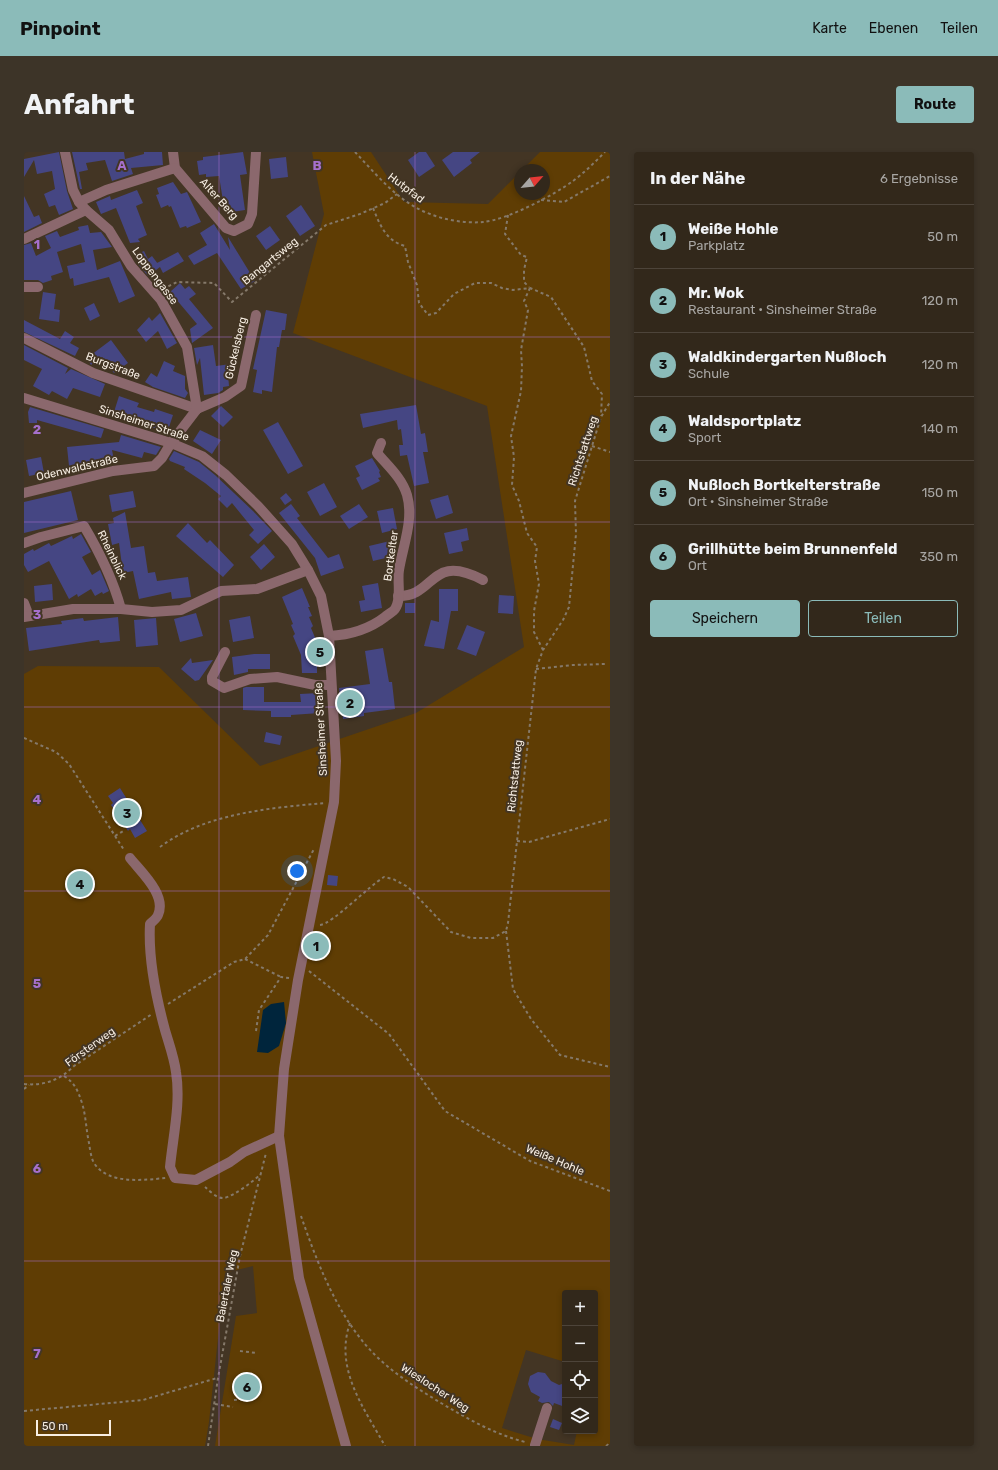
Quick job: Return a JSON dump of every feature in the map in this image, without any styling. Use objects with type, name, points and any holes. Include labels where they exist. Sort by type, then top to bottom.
[{"type":"street","name":"Loppengasse","points":[[65,152],[73,190],[79,202],[109,230],[131,266],[161,300],[187,347],[197,409]]},
{"type":"street","points":[[79,202],[106,190],[175,168],[174,152]]},
{"type":"street","name":"Alter Berg","points":[[175,168],[226,228],[234,231],[248,224],[252,214],[256,152]]},
{"type":"street","points":[[24,239],[86,210]]},
{"type":"street","points":[[24,287],[38,288]]},
{"type":"street","name":"Gückelsberg","points":[[197,409],[225,397],[242,386],[256,315]]},
{"type":"street","name":"Burgstraße","points":[[24,338],[93,373],[197,409]]},
{"type":"street","name":"Sinsheimer Straße","points":[[24,398],[171,443],[202,456],[226,475],[258,506],[292,544],[308,570],[321,596],[329,636],[330,685],[336,761],[334,802],[298,980],[284,1069],[279,1136],[300,1278],[346,1446]]},
{"type":"street","points":[[171,443],[197,409]]},
{"type":"street","name":"Odenwaldstraße","points":[[24,493],[113,471],[154,466],[162,458],[171,443]]},
{"type":"street","name":"Bortkelter","points":[[329,636],[358,632],[379,621],[395,609],[398,596],[399,571],[407,538],[409,507],[406,494],[400,481],[377,453],[381,443]]},
{"type":"street","name":"Rheinblick","points":[[24,543],[41,536],[84,526],[99,550],[114,584],[121,609]]},
{"type":"street","points":[[24,603],[26,616],[73,608],[121,609],[152,612],[181,610],[221,591],[257,589],[308,570]]},
{"type":"street","points":[[398,596],[410,595],[443,572],[453,570],[468,572],[483,580]]},
{"type":"street","points":[[225,652],[212,681],[224,688],[250,679],[277,677],[315,685],[330,685]]},
{"type":"street","points":[[130,858],[156,892],[160,905],[158,916],[150,924],[149,943],[160,1009],[173,1055],[176,1074],[177,1106],[170,1167],[171,1173],[175,1178],[196,1180],[230,1162],[244,1152],[279,1136]]},
{"type":"street","points":[[535,1445],[546,1408]]},
{"type":"path","name":"Hutpfad","points":[[355,152],[397,194],[415,207],[446,219],[483,222],[508,215],[540,200]]},
{"type":"path","name":"Hutpfad","points":[[550,194],[573,181],[605,152]]},
{"type":"path","points":[[540,200],[564,202],[610,176]]},
{"type":"path","name":"Bangartsweg","points":[[153,292],[178,282],[214,283],[232,302],[326,225],[385,203],[397,194]]},
{"type":"path","points":[[373,208],[385,233],[397,244],[405,246],[408,262],[417,285],[419,303],[428,315],[436,313],[454,294],[475,283],[491,283],[502,288],[513,290],[530,288]]},
{"type":"path","points":[[508,215],[505,234],[521,255],[527,257],[524,270],[524,282],[530,288],[551,297],[584,348],[592,381],[602,394],[601,417]]},
{"type":"path","points":[[530,288],[524,300],[528,310],[521,350],[521,391],[511,436],[514,457],[512,485],[519,501],[527,532],[537,547],[535,561],[539,584],[534,611],[534,632],[543,650]]},
{"type":"path","name":"Richtstattweg","points":[[610,402],[601,417],[575,501],[576,534],[568,606],[563,620],[543,650],[536,669],[506,931],[513,989],[531,1019],[560,1055],[610,1067]]},
{"type":"path","points":[[592,446],[610,452]]},
{"type":"path","points":[[536,669],[574,664],[605,664]]},
{"type":"path","points":[[24,738],[56,752],[69,764],[130,858]]},
{"type":"path","points":[[160,847],[177,836],[220,819],[265,808],[334,802]]},
{"type":"path","points":[[517,841],[529,842],[610,819]]},
{"type":"path","points":[[115,836],[126,830]]},
{"type":"path","points":[[298,980],[281,977],[245,959],[268,935],[315,846]]},
{"type":"path","points":[[310,926],[323,924],[384,877],[393,879],[408,887],[451,932],[471,938],[493,938],[506,931]]},
{"type":"path","name":"Försterweg","points":[[24,1084],[44,1084],[64,1076],[74,1066],[160,1009],[234,962],[245,959]]},
{"type":"path","name":"Weiße Hohle","points":[[301,967],[389,1034],[445,1110],[530,1161],[610,1191]]},
{"type":"path","points":[[256,1031],[259,1010],[281,977]]},
{"type":"path","points":[[64,1076],[73,1082],[79,1094],[84,1110],[88,1141],[93,1162],[103,1173],[123,1179],[146,1180],[175,1178]]},
{"type":"path","points":[[24,1089],[29,1085]]},
{"type":"path","name":"Baiertaler Weg","points":[[208,1446],[218,1378],[240,1256],[267,1150]]},
{"type":"path","points":[[196,1180],[217,1196],[224,1198],[248,1185],[262,1174]]},
{"type":"path","name":"Wieslocher Weg","points":[[299,1210],[309,1241],[332,1292],[350,1323],[376,1356],[406,1381],[490,1431],[535,1445]]},
{"type":"path","points":[[350,1323],[345,1337],[345,1354],[350,1378],[363,1409],[385,1446]]},
{"type":"path","points":[[240,1351],[256,1353]]},
{"type":"path","points":[[24,1411],[143,1400],[218,1378]]},
{"type":"path","points":[[234,1400],[246,1399],[246,1396]]},
{"type":"path","points":[[214,1404],[233,1407]]},
{"type":"path","points":[[606,1446],[610,1443]]},
{"type":"shaded area","points":[[312,152],[371,152],[404,202],[488,204],[514,178],[514,200],[550,200],[550,164],[528,164],[540,152],[610,152],[610,1446],[215,1446],[236,1316],[257,1313],[253,1266],[225,1273],[209,1422],[205,1446],[24,1446],[24,674],[38,666],[159,667],[260,766],[416,713],[524,647],[487,406],[293,333],[324,214]],"holes":[[[562,1290],[598,1290],[598,1434],[576,1434],[574,1445],[537,1439],[502,1428],[526,1350],[562,1361]]]},
{"type":"water","points":[[284,1002],[286,1023],[279,1046],[268,1053],[257,1052],[263,1010],[271,1004]]},
{"type":"building","points":[[59,152],[67,191],[73,209],[59,215],[55,205],[49,207],[44,194],[55,189],[52,171],[37,174],[34,160],[24,177],[24,159]]},
{"type":"building","points":[[72,152],[124,152],[125,159],[144,154],[144,152],[162,152],[163,165],[131,168],[133,174],[112,181],[105,160],[86,163],[88,170],[79,172],[82,189],[80,189]]},
{"type":"building","points":[[243,152],[247,174],[240,175],[245,210],[225,213],[219,176],[206,177],[206,174],[199,175],[197,161],[203,160],[203,157]]},
{"type":"building","points":[[419,152],[426,152],[435,166],[419,177],[408,160]]},
{"type":"building","points":[[453,152],[480,152],[470,160],[472,163],[454,177],[442,160]]},
{"type":"building","points":[[286,157],[288,177],[271,179],[269,159]]},
{"type":"building","points":[[173,182],[181,194],[187,192],[201,222],[187,228],[186,226],[180,228],[171,206],[169,207],[168,205],[161,208],[156,195],[159,194],[157,188]]},
{"type":"building","points":[[137,190],[143,203],[136,206],[147,235],[138,239],[140,242],[130,243],[116,208],[101,214],[96,202],[110,196],[111,200]]},
{"type":"building","points":[[24,196],[34,217],[39,215],[42,223],[24,232]]},
{"type":"building","points":[[301,205],[315,226],[300,236],[286,216]]},
{"type":"building","points":[[214,224],[230,250],[228,237],[255,281],[241,289],[217,253],[194,265],[188,256],[207,245],[200,233]]},
{"type":"building","points":[[88,225],[90,233],[101,232],[112,247],[93,250],[97,270],[120,261],[135,296],[119,303],[109,277],[74,286],[73,278],[70,279],[67,266],[85,262],[81,244],[57,252],[63,272],[51,276],[52,280],[43,283],[38,280],[24,280],[24,245],[31,243],[36,256],[51,248],[45,236],[57,231],[60,237],[79,230],[78,227]]},
{"type":"building","points":[[270,226],[280,240],[266,250],[256,236]]},
{"type":"building","points":[[144,251],[148,259],[152,256],[157,263],[178,252],[184,261],[163,273],[160,267],[148,276],[139,265],[135,255]]},
{"type":"building","points":[[180,283],[185,289],[189,286],[196,294],[189,299],[213,328],[192,343],[190,329],[197,324],[170,292]]},
{"type":"building","points":[[43,292],[56,294],[54,309],[60,310],[59,322],[39,319]]},
{"type":"building","points":[[94,303],[100,316],[90,321],[84,308]]},
{"type":"building","points":[[266,310],[287,314],[285,330],[282,330],[279,347],[277,347],[272,392],[262,390],[262,394],[253,392],[257,370],[253,369]]},
{"type":"building","points":[[160,313],[177,343],[167,349],[158,331],[146,342],[137,330],[149,317],[152,321]]},
{"type":"building","points":[[24,320],[60,339],[65,331],[74,337],[70,343],[79,348],[75,356],[24,332]]},
{"type":"building","points":[[111,340],[128,363],[114,373],[102,357],[91,365],[87,358]]},
{"type":"building","points":[[24,345],[68,368],[65,374],[71,369],[105,384],[100,397],[73,388],[67,399],[52,391],[49,395],[33,386],[42,369],[24,360]]},
{"type":"building","points":[[213,345],[216,366],[231,364],[232,374],[228,374],[229,386],[223,387],[223,390],[218,393],[204,395],[200,358],[197,365],[194,348]]},
{"type":"building","points":[[164,361],[175,366],[173,371],[185,376],[185,389],[188,393],[185,398],[153,387],[145,382],[151,373],[157,377]]},
{"type":"building","points":[[119,396],[139,403],[137,407],[154,412],[155,409],[173,415],[167,433],[114,412]]},
{"type":"building","points":[[416,405],[421,434],[425,433],[428,452],[423,452],[429,483],[414,486],[407,455],[400,456],[399,445],[403,445],[401,429],[398,430],[397,420],[363,428],[360,414]]},
{"type":"building","points":[[221,406],[233,417],[223,427],[211,416]]},
{"type":"building","points":[[30,407],[104,429],[101,438],[37,420],[37,423],[29,423],[28,412]]},
{"type":"building","points":[[278,422],[303,466],[288,474],[263,430]]},
{"type":"building","points":[[200,430],[221,440],[212,454],[193,441]]},
{"type":"building","points":[[121,435],[161,447],[156,455],[144,452],[142,458],[112,450],[114,460],[96,465],[69,466],[67,447],[119,442]]},
{"type":"building","points":[[174,451],[199,462],[215,475],[272,531],[258,544],[249,535],[254,530],[232,503],[227,508],[218,499],[221,496],[184,469],[185,467],[170,461],[169,459]]},
{"type":"building","points":[[41,457],[44,473],[29,476],[26,460]]},
{"type":"building","points":[[372,458],[380,471],[381,477],[378,478],[380,481],[362,490],[356,478],[360,476],[355,466]]},
{"type":"building","points":[[324,483],[337,507],[320,516],[307,492]]},
{"type":"building","points":[[71,491],[78,520],[24,533],[24,502]]},
{"type":"building","points":[[133,491],[136,507],[112,512],[109,495]]},
{"type":"building","points":[[286,493],[292,500],[285,505],[280,498]]},
{"type":"building","points":[[448,495],[453,513],[436,519],[430,500]]},
{"type":"building","points":[[291,504],[300,516],[297,518],[328,558],[339,554],[344,568],[321,576],[315,558],[279,513]]},
{"type":"building","points":[[359,504],[368,517],[349,529],[340,516]]},
{"type":"building","points":[[393,508],[397,529],[382,533],[377,511]]},
{"type":"building","points":[[125,512],[131,548],[144,546],[148,573],[155,572],[157,581],[188,577],[191,597],[172,599],[171,592],[139,599],[133,571],[123,573],[119,543],[112,545],[108,524],[114,523],[113,518]]},
{"type":"building","points":[[188,523],[207,543],[210,540],[234,565],[223,577],[176,536]]},
{"type":"building","points":[[467,528],[469,540],[461,542],[463,551],[449,554],[444,533]]},
{"type":"building","points":[[81,534],[91,552],[82,557],[92,575],[100,570],[109,591],[103,594],[102,592],[95,596],[91,589],[78,597],[77,594],[69,599],[49,561],[28,572],[24,565],[24,554],[33,549],[34,551],[49,543],[51,546],[72,536],[73,539]]},
{"type":"building","points":[[390,541],[394,556],[373,561],[369,546]]},
{"type":"building","points":[[264,544],[275,557],[261,570],[250,557]]},
{"type":"building","points":[[378,583],[382,608],[361,612],[359,601],[365,600],[362,586]]},
{"type":"building","points":[[52,584],[53,600],[35,602],[34,586]]},
{"type":"building","points":[[302,588],[310,607],[308,607],[312,616],[309,617],[313,626],[311,628],[322,654],[317,655],[317,673],[302,673],[301,655],[293,636],[295,634],[291,625],[293,624],[282,597]]},
{"type":"building","points":[[439,589],[458,589],[458,611],[451,611],[444,649],[424,646],[431,620],[439,622]]},
{"type":"building","points":[[499,595],[514,596],[513,614],[498,613]]},
{"type":"building","points":[[405,603],[415,603],[415,613],[405,613]]},
{"type":"building","points":[[196,613],[203,636],[180,642],[174,619]]},
{"type":"building","points":[[250,616],[254,638],[233,642],[229,620]]},
{"type":"building","points":[[118,617],[120,641],[100,643],[99,640],[29,651],[26,628],[62,624],[61,621],[83,618],[84,621]]},
{"type":"building","points":[[156,618],[158,645],[136,647],[134,620]]},
{"type":"building","points":[[467,625],[485,632],[476,656],[457,649]]},
{"type":"building","points":[[383,648],[389,682],[392,682],[395,709],[364,713],[364,716],[343,719],[339,688],[370,684],[365,651]]},
{"type":"building","points":[[254,654],[270,654],[270,669],[248,669],[248,672],[234,675],[232,657]]},
{"type":"building","points":[[191,658],[192,663],[213,660],[199,680],[195,681],[181,669]]},
{"type":"building","points":[[264,687],[264,702],[301,702],[300,694],[319,693],[320,713],[291,715],[291,717],[271,717],[271,711],[243,710],[243,688]]},
{"type":"building","points":[[266,732],[282,736],[280,745],[264,742]]},
{"type":"building","points":[[120,788],[147,831],[135,838],[130,829],[128,831],[111,805],[113,803],[108,796]]},
{"type":"building","points":[[328,875],[338,876],[337,886],[327,885]]},
{"type":"building","points":[[538,1372],[545,1373],[551,1381],[559,1385],[562,1384],[562,1406],[554,1403],[553,1406],[549,1402],[542,1403],[538,1401],[540,1397],[531,1392],[528,1384],[530,1376]]},
{"type":"building","points":[[239,1378],[256,1379],[255,1397],[238,1396]]},
{"type":"building","points":[[553,1419],[562,1423],[559,1430],[550,1427]]},
{"type":"place","name":"Nußloch Bortkelterstraße","points":[[320,652]]},
{"type":"place","name":"Mr. Wok","points":[[350,703]]},
{"type":"place","name":"Waldkindergarten Nußloch","points":[[127,813]]},
{"type":"place","name":"Waldsportplatz","points":[[80,884]]},
{"type":"place","name":"Weiße Hohle","points":[[316,946]]},
{"type":"place","name":"Grillhütte beim Brunnenfeld","points":[[247,1387]]}]
